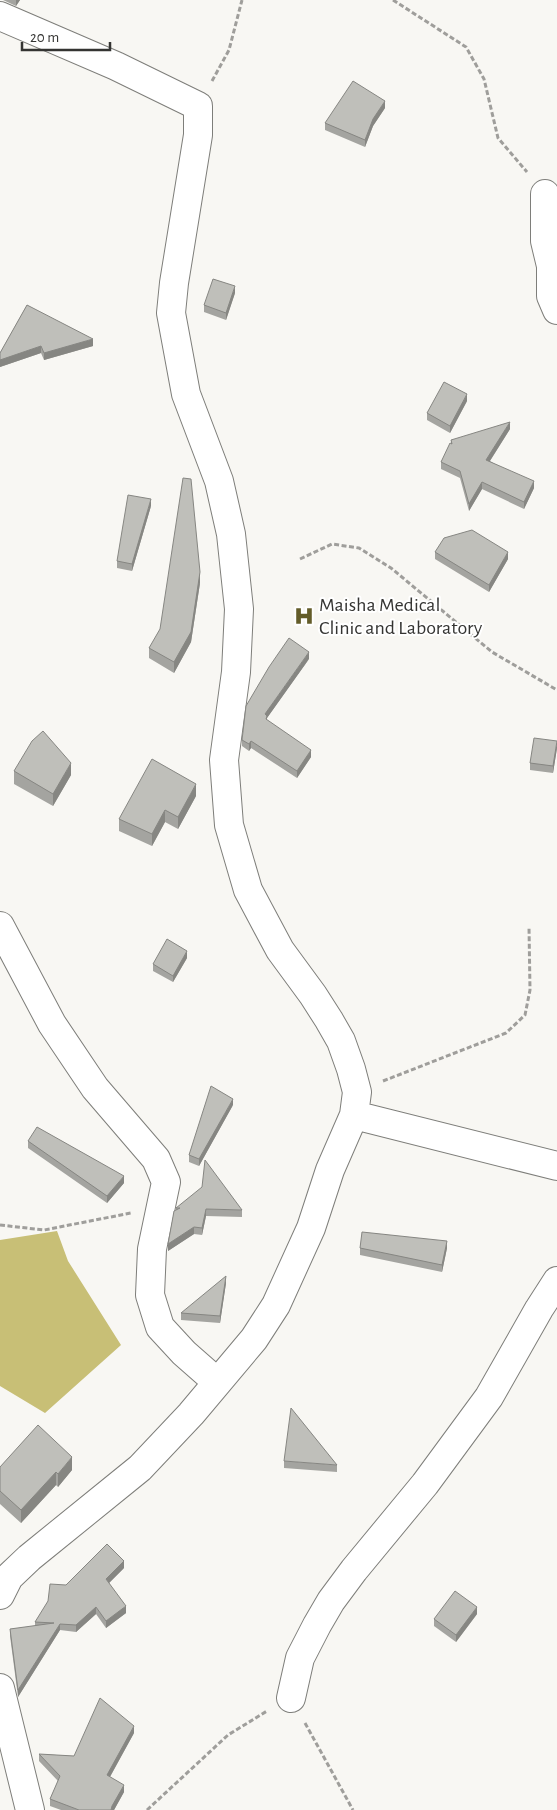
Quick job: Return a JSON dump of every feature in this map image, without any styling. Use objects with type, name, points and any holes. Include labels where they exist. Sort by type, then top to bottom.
[{"type":"street","points":[[0,16],[116,66],[198,106],[198,135],[174,283],[171,313],[186,394],[219,481],[231,534],[239,609],[236,672],[224,760],[229,825],[248,890],[280,950],[329,1020],[348,1060],[355,1103],[311,1228],[276,1305],[254,1339],[191,1414],[140,1468],[8,1577],[0,1595]]},
{"type":"street","points":[[545,194],[545,241],[551,266],[551,296],[557,310]]},
{"type":"street","points":[[0,926],[52,1024],[89,1080],[156,1159],[166,1182],[152,1249],[150,1295],[160,1326],[184,1353],[217,1382]]},
{"type":"street","points":[[355,1103],[557,1166]]},
{"type":"street","points":[[291,1698],[300,1658],[331,1601],[425,1484],[489,1398],[538,1308],[557,1281]]},
{"type":"street","points":[[0,1688],[30,1810]]},
{"type":"path","points":[[198,106],[229,50],[242,0]]},
{"type":"path","points":[[393,0],[466,47],[484,79],[498,138],[545,194]]},
{"type":"path","points":[[300,559],[332,544],[359,548],[392,568],[492,652],[557,690]]},
{"type":"path","points":[[355,1103],[506,1033],[525,1016],[530,990],[529,927]]},
{"type":"path","points":[[0,1225],[44,1230],[161,1207]]},
{"type":"path","points":[[147,1810],[228,1736],[291,1698],[353,1810]]},
{"type":"shaded area","points":[[57,1231],[68,1261],[121,1345],[45,1413],[0,1386],[0,1240]]},
{"type":"building","points":[[353,81],[385,101],[373,119],[365,140],[325,123]]},
{"type":"building","points":[[213,279],[235,286],[226,313],[204,305]]},
{"type":"building","points":[[27,305],[93,339],[44,353],[41,346],[0,360],[0,353]]},
{"type":"building","points":[[444,382],[467,394],[450,426],[427,413]]},
{"type":"building","points":[[510,422],[486,460],[534,481],[524,502],[482,482],[469,504],[460,471],[441,462],[450,443],[452,444],[451,440]]},
{"type":"building","points":[[183,478],[191,479],[200,572],[191,632],[174,662],[149,648],[160,629]]},
{"type":"building","points":[[128,495],[151,499],[132,564],[117,561]]},
{"type":"building","points":[[472,530],[508,552],[489,585],[435,552],[444,538]]},
{"type":"building","points":[[289,638],[309,652],[265,714],[267,716],[266,719],[311,750],[297,771],[251,741],[249,744],[242,740],[246,706]]},
{"type":"building","points":[[43,731],[71,763],[53,794],[14,771],[32,741]]},
{"type":"building","points":[[534,738],[557,741],[553,766],[530,763]]},
{"type":"building","points":[[152,759],[196,784],[178,817],[165,810],[152,834],[119,819]]},
{"type":"building","points":[[167,939],[187,951],[173,976],[153,964]]},
{"type":"building","points":[[211,1086],[233,1099],[199,1159],[189,1155]]},
{"type":"building","points":[[37,1127],[124,1176],[107,1196],[28,1141]]},
{"type":"building","points":[[205,1160],[242,1210],[206,1209],[202,1228],[194,1227],[168,1244],[174,1211],[180,1208],[176,1208],[202,1187]]},
{"type":"building","points":[[362,1232],[447,1241],[442,1265],[360,1248]]},
{"type":"building","points":[[226,1276],[220,1316],[181,1313]]},
{"type":"building","points":[[291,1408],[337,1465],[284,1461]]},
{"type":"building","points":[[38,1425],[72,1457],[58,1474],[56,1472],[21,1510],[0,1491],[0,1467]]},
{"type":"building","points":[[107,1544],[124,1561],[106,1579],[126,1606],[106,1621],[96,1607],[76,1625],[60,1624],[18,1690],[10,1629],[54,1623],[35,1622],[48,1601],[50,1584],[66,1585]]},
{"type":"building","points":[[455,1591],[477,1607],[456,1635],[434,1619]]},
{"type":"building","points":[[100,1698],[134,1726],[107,1775],[124,1785],[111,1810],[79,1810],[50,1799],[60,1776],[39,1754],[74,1756]]},
{"type":"place","name":"Maisha Medical Clinic and Laboratory","points":[[304,616]]}]
